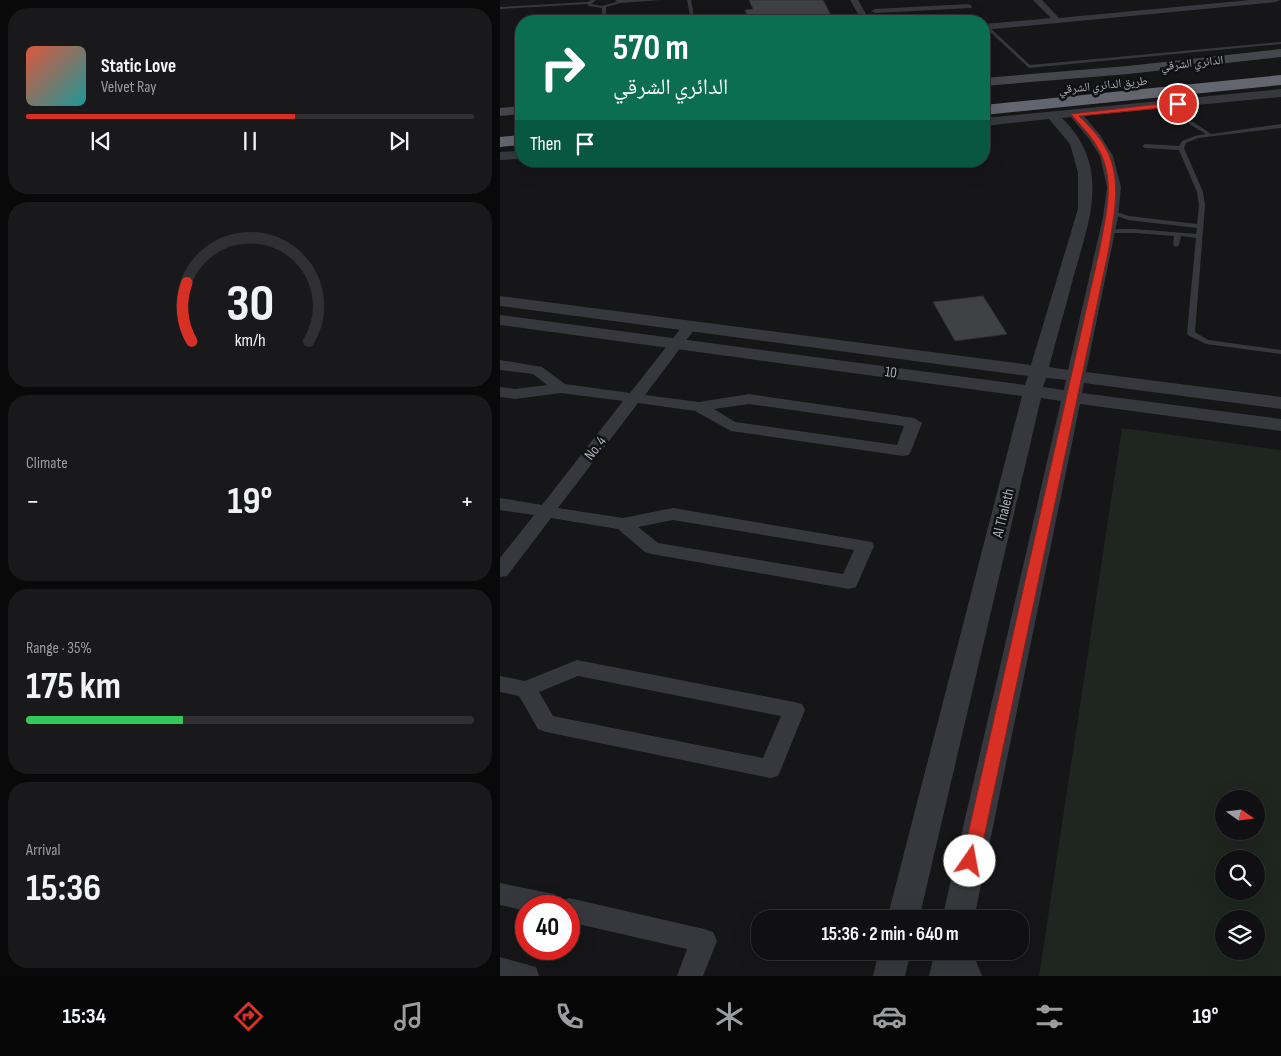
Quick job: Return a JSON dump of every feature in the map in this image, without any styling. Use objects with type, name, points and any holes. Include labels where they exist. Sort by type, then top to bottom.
[{"type":"highway","name":"طريق الدائري الشرقي","points":[[990,94],[1281,66]]},
{"type":"highway","name":"طريق الدائري الشرقي","points":[[990,109],[1281,80]]},
{"type":"highway","points":[[500,126],[515,125]]},
{"type":"highway","points":[[500,142],[515,141]]},
{"type":"main road","name":"الدائري الشرقي","points":[[990,81],[1281,54]]},
{"type":"main road","points":[[500,112],[515,111]]},
{"type":"street","points":[[854,0],[863,15]]},
{"type":"street","points":[[869,0],[878,15]]},
{"type":"street","points":[[1037,0],[1058,21]]},
{"type":"street","points":[[990,17],[1058,21],[1276,0]]},
{"type":"street","points":[[875,11],[957,15]]},
{"type":"street","points":[[990,121],[1281,93]]},
{"type":"street","points":[[960,910],[1114,187],[1106,156],[1089,129],[1064,115]]},
{"type":"street","name":"Al Thaleth","points":[[905,910],[1036,381],[1085,209],[1085,172],[1077,144],[1068,131],[1064,115]]},
{"type":"street","points":[[500,156],[515,155]]},
{"type":"street","name":"10","points":[[500,301],[690,326],[1073,386],[1281,425]]},
{"type":"street","name":"10","points":[[500,320],[676,344],[1036,381]]},
{"type":"street","name":"No. 4","points":[[500,571],[690,326]]},
{"type":"street","points":[[500,365],[537,370],[562,388]]},
{"type":"street","name":"10","points":[[1073,386],[1281,403]]},
{"type":"street","points":[[500,392],[515,394],[562,388],[699,407],[749,399],[914,423],[902,451],[731,426],[699,407]]},
{"type":"street","points":[[500,504],[623,524],[673,514],[865,546],[849,582],[652,548],[623,524]]},
{"type":"street","points":[[500,684],[526,689],[577,668],[794,710],[770,769],[546,723],[526,689]]},
{"type":"street","points":[[500,894],[515,897]]},
{"type":"street","points":[[580,913],[704,941],[690,976]]},
{"type":"street","points":[[889,976],[893,960]]},
{"type":"street","points":[[945,976],[949,960]]},
{"type":"street","points":[[960,960],[966,976]]},
{"type":"street","points":[[500,970],[526,976]]},
{"type":"lane","points":[[500,8],[588,3],[594,0]]},
{"type":"lane","points":[[588,3],[593,7],[604,7],[616,5],[618,1],[658,0]]},
{"type":"lane","points":[[689,0],[692,15]]},
{"type":"lane","points":[[604,7],[604,15]]},
{"type":"lane","points":[[990,28],[1029,67],[1281,43]]},
{"type":"lane","points":[[1036,67],[1054,76]]},
{"type":"lane","points":[[1191,123],[1209,134]]},
{"type":"lane","points":[[1281,126],[1209,134],[1184,142],[1181,148],[1200,192],[1200,226],[1192,333],[1206,342],[1281,352]]},
{"type":"lane","points":[[1146,146],[1181,148]]},
{"type":"lane","points":[[1178,224],[1180,214]]},
{"type":"lane","points":[[1108,222],[1128,218],[1200,226]]},
{"type":"lane","points":[[1108,222],[1199,236]]},
{"type":"lane","points":[[1176,245],[1178,234]]},
{"type":"shaded area","points":[[1122,428],[1281,450],[1281,976],[1039,976]]},
{"type":"building","points":[[749,0],[823,0],[831,15],[747,15],[745,10],[753,9]]},
{"type":"building","points":[[983,296],[1007,334],[955,341],[933,302]]},
{"type":"route","points":[[970,861],[1104,248],[1114,187],[1106,156],[1099,143],[1089,129],[1074,114],[1178,104]]}]
